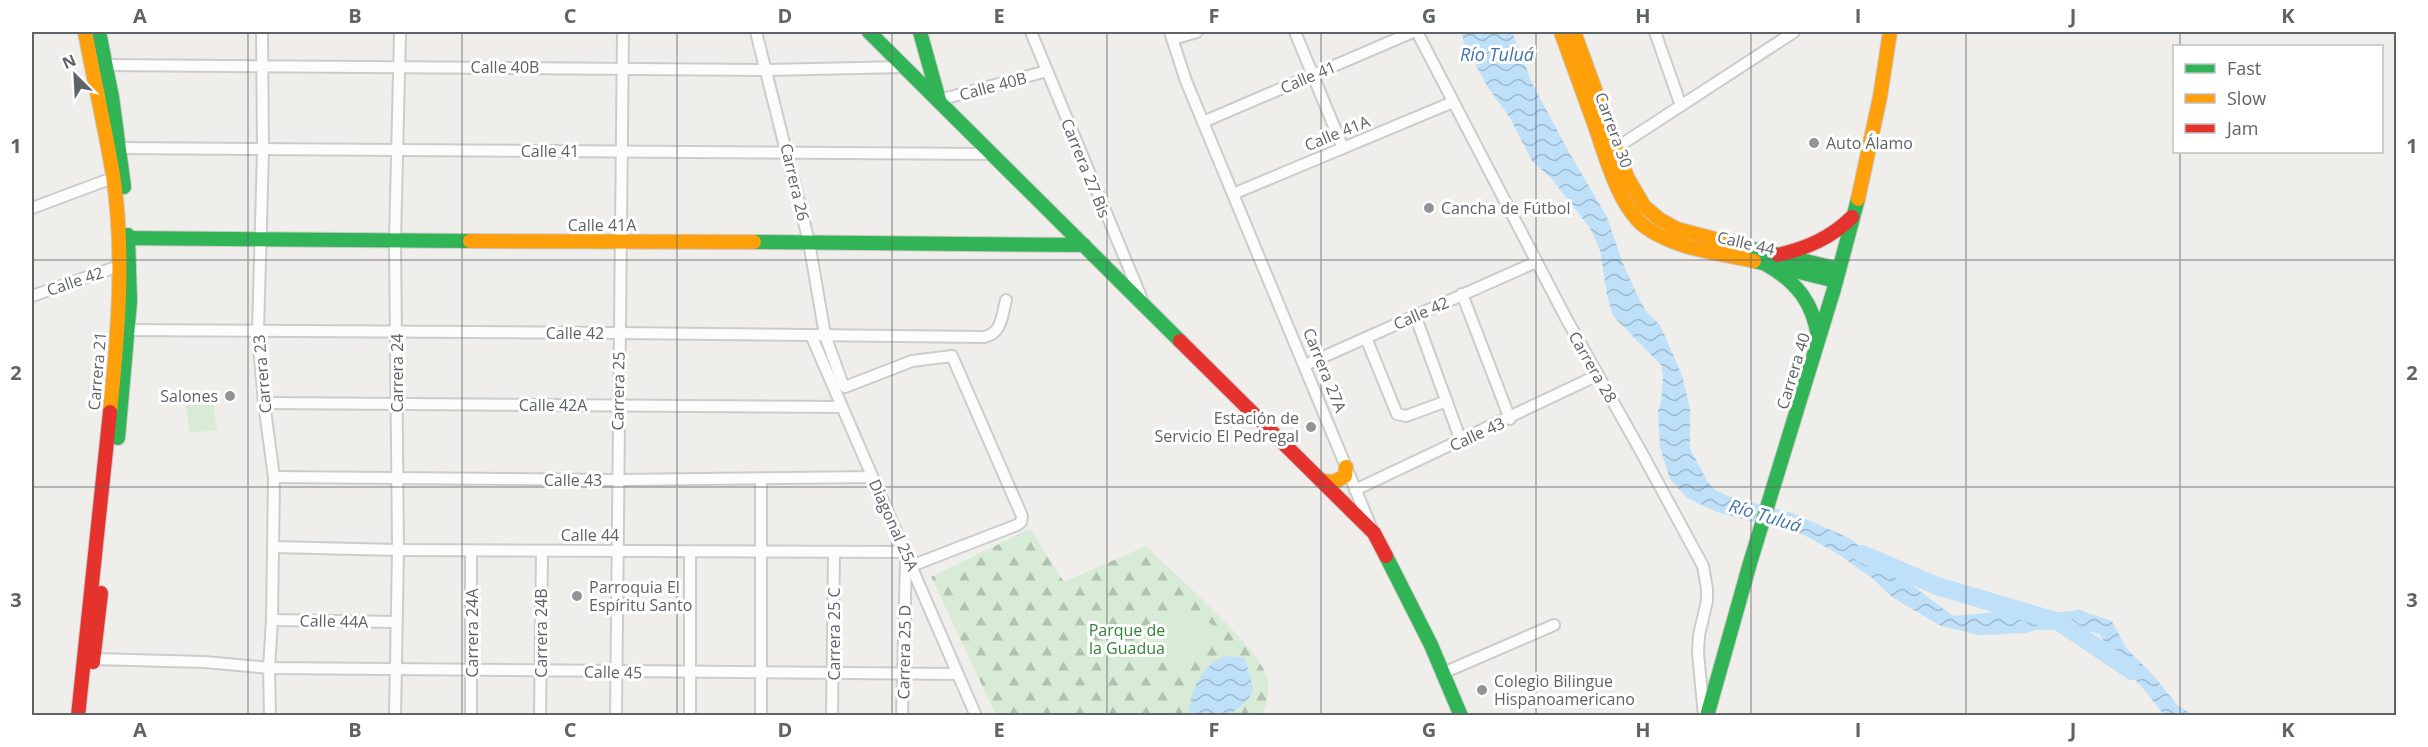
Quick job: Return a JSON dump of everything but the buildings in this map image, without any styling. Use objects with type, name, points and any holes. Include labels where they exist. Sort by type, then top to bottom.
[{"type":"main road","name":"Carrera 21","points":[[85,32],[114,148]]},
{"type":"main road","name":"Carrera 21","points":[[88,716],[111,515],[123,330],[124,238],[105,64],[99,32]]},
{"type":"main road","points":[[869,32],[1374,533]]},
{"type":"main road","points":[[920,32],[939,100]]},
{"type":"main road","name":"Carrera 30","points":[[1561,32],[1604,154],[1620,191],[1655,226]]},
{"type":"main road","name":"Carrera 30","points":[[1574,32],[1632,189],[1637,209]]},
{"type":"main road","name":"Carrera 40","points":[[1705,716],[1757,540],[1818,347],[1870,144],[1890,32]]},
{"type":"main road","points":[[1778,255],[1805,248],[1826,239],[1853,216]]},
{"type":"main road","name":"Calle 44","points":[[1655,226],[1778,255],[1837,275]]},
{"type":"main road","name":"Calle 44","points":[[1655,226],[1690,246],[1767,265],[1837,275]]},
{"type":"main road","name":"Carrera 21","points":[[78,716],[101,503],[123,330],[118,266],[124,238]]},
{"type":"main road","name":"Calle 41A","points":[[124,238],[261,241],[1084,245]]},
{"type":"main road","points":[[1767,265],[1790,278],[1802,291],[1815,318],[1818,347]]},
{"type":"main road","points":[[1322,481],[1329,483],[1345,476],[1346,467]]},
{"type":"main road","name":"Carrera 27A","points":[[1374,533],[1443,673],[1461,716]]},
{"type":"street","name":"Carrera 23","points":[[262,32],[263,150],[258,332],[264,403],[274,477],[270,716]]},
{"type":"street","name":"Carrera 24","points":[[395,716],[398,550],[395,241],[400,32]]},
{"type":"street","name":"Carrera 25","points":[[616,716],[617,406],[623,32]]},
{"type":"street","name":"Carrera 26","points":[[756,32],[788,151],[809,242],[825,335],[845,387],[912,361],[951,356],[1022,516],[1021,522],[1017,525],[909,567]]},
{"type":"street","name":"Carrera 27 Bis","points":[[1031,32],[1143,304]]},
{"type":"street","points":[[1171,35],[1197,32]]},
{"type":"street","points":[[1295,32],[1343,148]]},
{"type":"street","name":"Calle 41","points":[[1203,122],[1415,32]]},
{"type":"street","name":"Carrera 28","points":[[1415,32],[1536,262],[1703,566],[1707,601],[1699,635],[1698,653],[1705,716]]},
{"type":"street","points":[[1616,148],[1794,32]]},
{"type":"street","points":[[1658,33],[1681,106]]},
{"type":"street","name":"Carrera 27A","points":[[1171,35],[1203,122],[1305,365],[1354,490],[1374,533]]},
{"type":"street","name":"Calle 40B","points":[[105,64],[766,70],[905,67]]},
{"type":"street","name":"Calle 40B","points":[[939,100],[1047,71]]},
{"type":"street","name":"Calle 41A","points":[[1233,194],[1453,102]]},
{"type":"street","name":"Calle 41","points":[[114,148],[992,154]]},
{"type":"street","points":[[32,208],[118,176]]},
{"type":"street","name":"Calle 42","points":[[1305,365],[1536,262]]},
{"type":"street","name":"Calle 42","points":[[32,296],[118,266]]},
{"type":"street","points":[[1462,294],[1509,419]]},
{"type":"street","name":"Calle 42","points":[[123,330],[990,336],[999,329],[1006,300]]},
{"type":"street","points":[[1415,315],[1461,441]]},
{"type":"street","name":"Diagonal 25A","points":[[811,335],[906,552],[909,567],[976,716]]},
{"type":"street","points":[[1366,338],[1397,414],[1406,416],[1447,401]]},
{"type":"street","name":"Calle 43","points":[[1354,490],[1509,419],[1598,375]]},
{"type":"street","name":"Calle 42A","points":[[264,403],[842,407]]},
{"type":"street","name":"Calle 43","points":[[274,477],[617,480],[872,477]]},
{"type":"street","points":[[761,479],[761,716]]},
{"type":"street","name":"Calle 44","points":[[274,547],[471,551],[906,552]]},
{"type":"street","name":"Carrera 24A","points":[[471,551],[471,716]]},
{"type":"street","name":"Carrera 24B","points":[[540,716],[542,551]]},
{"type":"street","points":[[690,552],[690,716]]},
{"type":"street","name":"Carrera 25 C","points":[[832,716],[834,552]]},
{"type":"street","name":"Carrera 25 D","points":[[902,716],[902,674],[909,567]]},
{"type":"street","name":"Calle 44A","points":[[272,620],[396,622]]},
{"type":"street","points":[[1443,673],[1554,625]]},
{"type":"street","name":"Calle 45","points":[[93,659],[205,662],[269,669],[957,674]]},
{"type":"green space","points":[[212,396],[217,430],[190,433],[185,400]]},
{"type":"green space","name":"Parque de la Guadua","points":[[1030,529],[1064,582],[1146,546],[1231,629],[1260,663],[1268,686],[1267,701],[1262,715],[996,715],[931,577]]},
{"type":"green space","points":[[1180,603],[1214,626],[1199,647],[1165,624]]},
{"type":"green space","points":[[1164,625],[1199,648],[1184,670],[1150,646]]},
{"type":"water","name":"Río Tuluá","points":[[1461,32],[1512,32],[1533,85],[1607,217],[1622,261],[1645,310],[1660,325],[1682,375],[1690,409],[1690,449],[1708,482],[1715,490],[1728,496],[1792,513],[1849,538],[1953,616],[2039,609],[2053,613],[2079,610],[2112,621],[2126,648],[2154,676],[2177,705],[2193,715],[2164,715],[2142,687],[2112,657],[2100,634],[2080,629],[1979,635],[1941,626],[1892,597],[1873,579],[1838,554],[1804,535],[1717,512],[1687,498],[1670,479],[1660,447],[1658,411],[1661,403],[1663,376],[1661,365],[1613,316],[1607,295],[1600,250],[1590,228],[1551,178],[1532,161],[1510,118],[1487,86],[1465,45]]},
{"type":"water","points":[[1227,656],[1245,658],[1253,689],[1248,700],[1230,715],[1189,715],[1195,688],[1204,672],[1210,665]]},
{"type":"waterway","name":"Río Tuluá","points":[[1862,554],[1937,586],[2059,622],[2132,671]]},
{"type":"traffic: fast","points":[[99,32],[112,97],[124,187]]},
{"type":"traffic: fast","points":[[869,32],[1180,341]]},
{"type":"traffic: fast","points":[[920,32],[939,100]]},
{"type":"traffic: fast","points":[[1707,716],[1750,563],[1834,289],[1858,199]]},
{"type":"traffic: fast","points":[[118,438],[130,302],[128,235]]},
{"type":"traffic: fast","points":[[119,238],[470,241]]},
{"type":"traffic: fast","points":[[754,242],[1084,245]]},
{"type":"traffic: fast","points":[[1741,246],[1839,269]]},
{"type":"traffic: fast","points":[[1754,261],[1836,281]]},
{"type":"traffic: fast","points":[[1767,265],[1787,279],[1802,295],[1813,315],[1818,338]]},
{"type":"traffic: fast","points":[[1386,556],[1431,645],[1461,716]]},
{"type":"traffic: slow","points":[[85,32],[107,139],[119,234],[118,324],[110,412]]},
{"type":"traffic: slow","points":[[1561,32],[1613,178],[1635,217],[1644,226],[1669,240],[1697,249],[1754,261]]},
{"type":"traffic: slow","points":[[1574,32],[1627,177],[1644,206],[1659,219],[1677,229],[1741,246]]},
{"type":"traffic: slow","points":[[1858,199],[1880,97],[1890,32]]},
{"type":"traffic: slow","points":[[470,241],[754,242]]},
{"type":"traffic: slow","points":[[1322,481],[1334,482],[1345,476],[1346,467]]},
{"type":"traffic: jam","points":[[1778,255],[1818,241],[1836,231],[1852,217]]},
{"type":"traffic: jam","points":[[1180,341],[1374,533],[1386,556]]},
{"type":"traffic: jam","points":[[78,716],[110,412]]},
{"type":"traffic: jam","points":[[93,662],[101,593]]},
{"type":"place","name":"Auto Álamo","points":[[1814,143]]},
{"type":"place","name":"Cancha de Fútbol","points":[[1429,208]]},
{"type":"place","name":"Salones","points":[[230,396]]},
{"type":"place","name":"Estación de Servicio El Pedregal","points":[[1311,427]]},
{"type":"place","name":"Parroquia El Espíritu Santo","points":[[577,596]]},
{"type":"place","name":"Colegio Bilingue Hispanoamericano","points":[[1482,690]]}]
